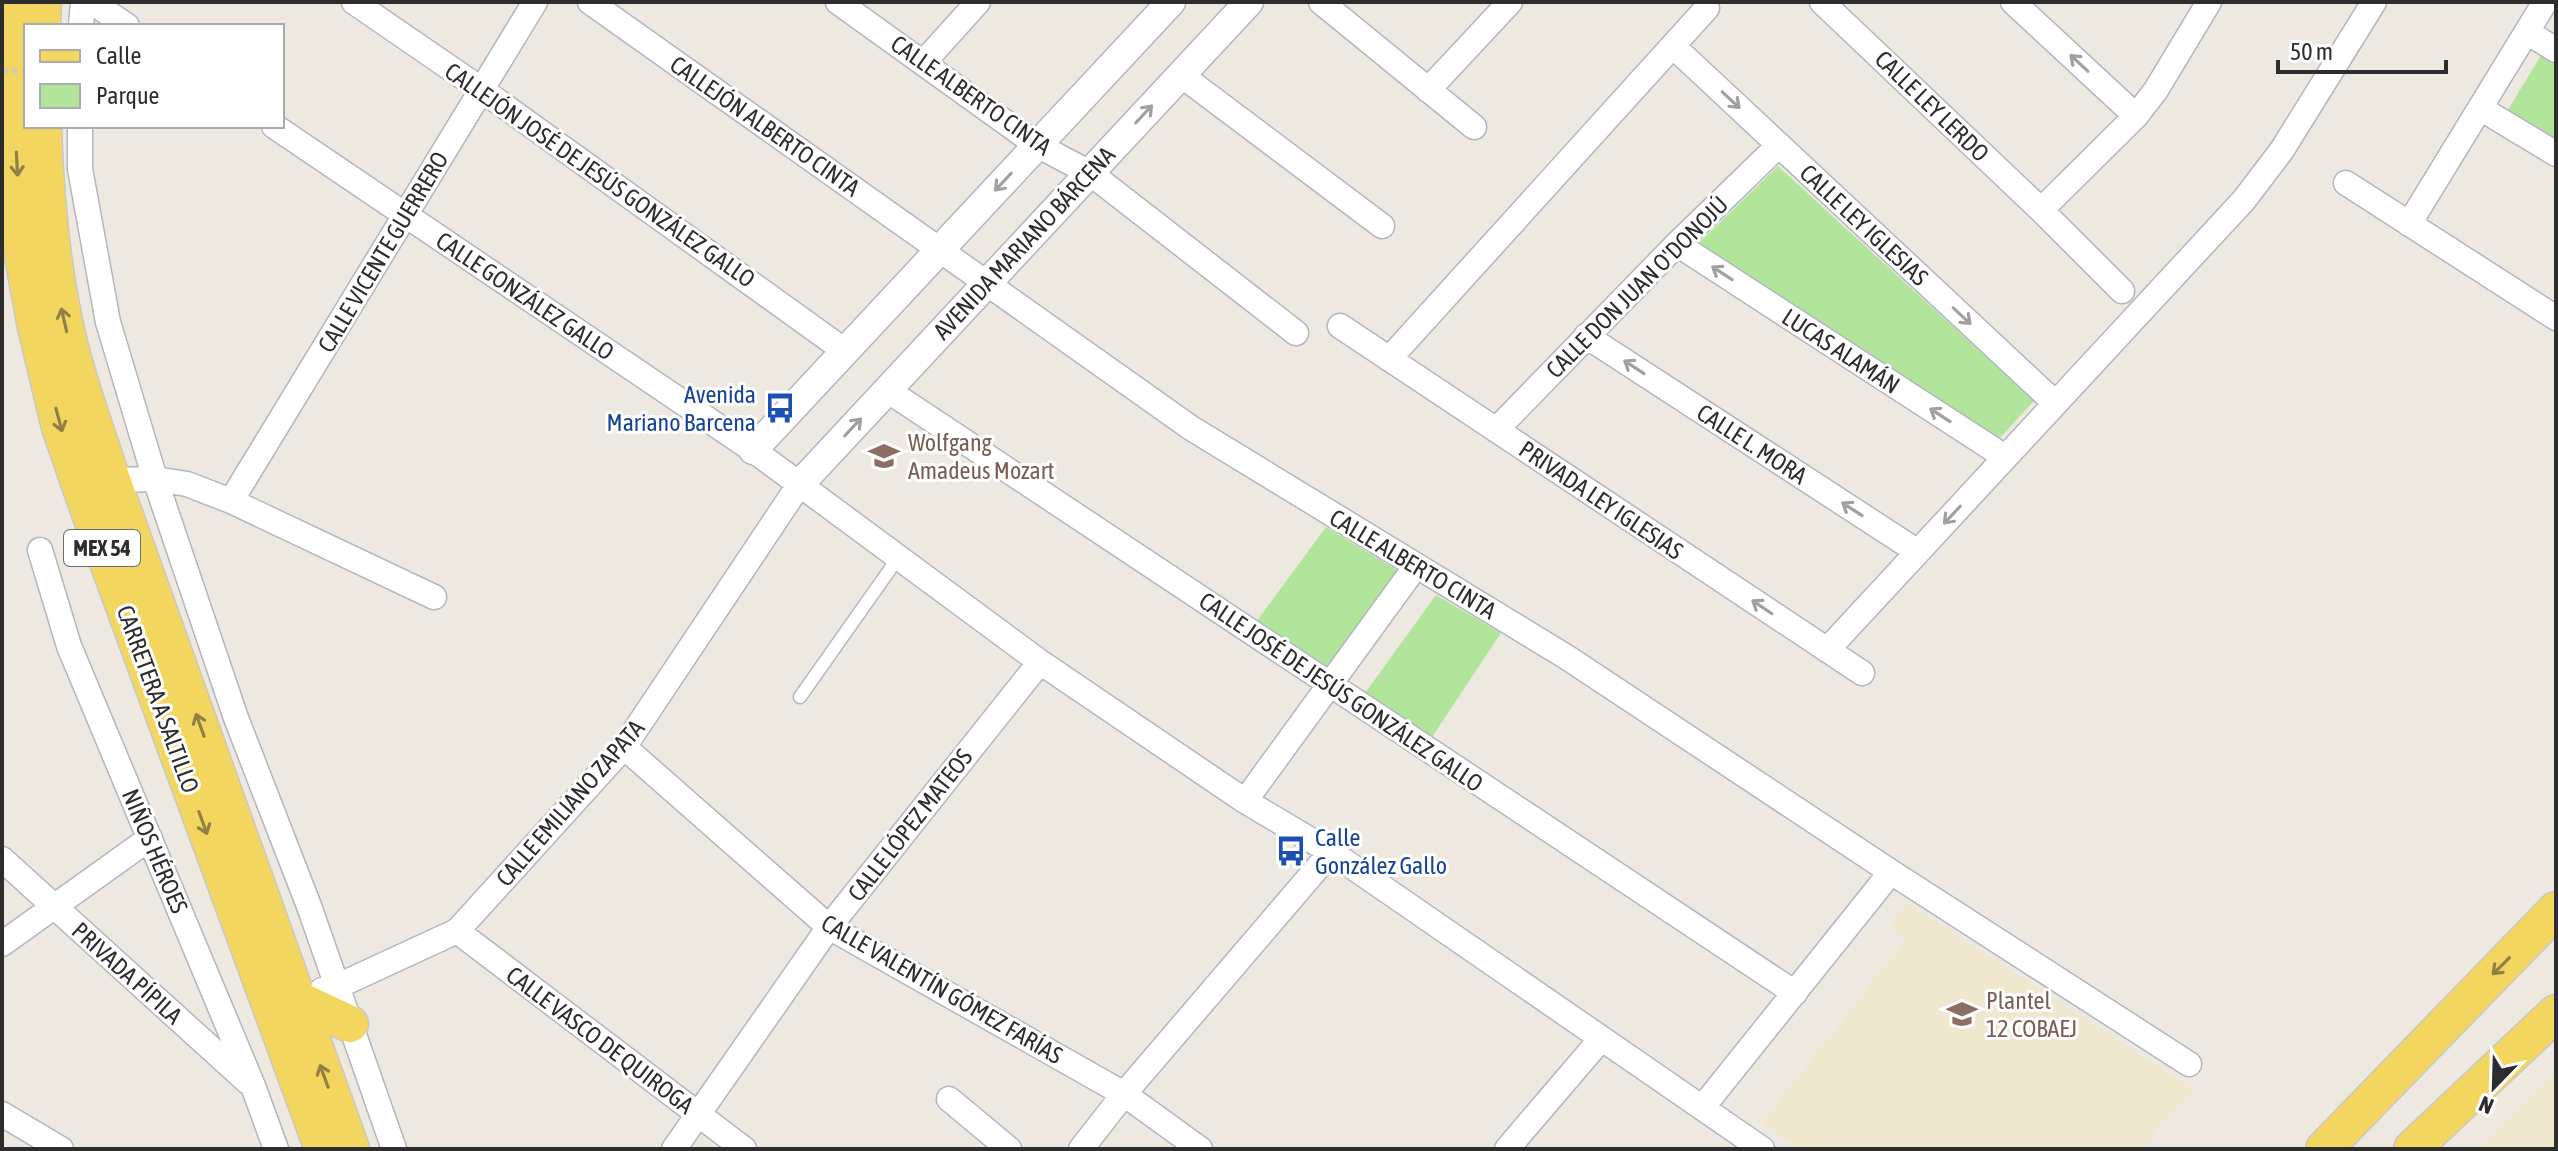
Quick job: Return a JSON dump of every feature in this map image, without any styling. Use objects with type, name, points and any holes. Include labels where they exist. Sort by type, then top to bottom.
[{"type":"main road","name":"CARRETERA A SALTILLO","points":[[16,2],[12,70],[20,117],[52,248],[63,318],[112,480],[351,1149]]},
{"type":"main road","points":[[42,24],[43,2]]},
{"type":"main road","name":"CARRETERA A SALTILLO","points":[[20,117],[13,264],[36,327],[60,427],[323,1149]]},
{"type":"main road","points":[[2324,1149],[2556,910]]},
{"type":"main road","points":[[297,998],[350,1024]]},
{"type":"main road","points":[[2412,1149],[2556,1013]]},
{"type":"street","points":[[81,24],[83,2]]},
{"type":"street","points":[[92,2],[124,24]]},
{"type":"street","name":"CALLEJÓN JOSÉ DE JESÚS GONZÁLEZ GALLO","points":[[354,2],[482,90],[845,351]]},
{"type":"street","name":"CALLE VICENTE GUERRERO","points":[[231,501],[535,2]]},
{"type":"street","name":"CALLEJÓN ALBERTO CINTA","points":[[590,2],[939,250]]},
{"type":"street","name":"CALLE ALBERTO CINTA","points":[[838,2],[1037,145],[1090,173],[1296,333]]},
{"type":"street","points":[[923,63],[978,2]]},
{"type":"street","points":[[753,450],[1171,2]]},
{"type":"street","name":"AVENIDA MARIANO BÁRCENA","points":[[799,485],[1249,2]]},
{"type":"street","points":[[1321,2],[1474,127]]},
{"type":"street","points":[[1428,90],[1510,2]]},
{"type":"street","name":"CALLE LEY LERDO","points":[[1822,2],[2122,291]]},
{"type":"street","points":[[2013,2],[2136,116]]},
{"type":"street","points":[[1827,650],[2252,189],[2315,101],[2374,2]]},
{"type":"street","points":[[2409,224],[2545,2]]},
{"type":"street","points":[[2041,210],[2136,116],[2156,90],[2203,4]]},
{"type":"street","points":[[1389,359],[1707,8]]},
{"type":"street","points":[[2527,32],[2556,50]]},
{"type":"street","name":"CALLE LEY IGLESIAS","points":[[1674,47],[2055,403]]},
{"type":"street","points":[[1181,75],[1382,226]]},
{"type":"street","points":[[2480,108],[2556,154]]},
{"type":"street","points":[[80,128],[80,169],[108,322],[155,479],[231,703],[338,986],[394,1149]]},
{"type":"street","name":"CALLE GONZÁLEZ GALLO","points":[[277,128],[753,450],[1040,662],[1245,801],[1331,852],[1762,1149]]},
{"type":"street","name":"CALLE DON JUAN O'DONOJÚ","points":[[1496,430],[1677,244],[1779,145]]},
{"type":"street","points":[[2346,183],[2556,318]]},
{"type":"street","name":"LUCAS ALAMÁN","points":[[1677,244],[2005,457]]},
{"type":"street","name":"CALLE ALBERTO CINTA","points":[[939,250],[1191,428],[1568,658],[2189,1064]]},
{"type":"street","name":"PRIVADA LEY IGLESIAS","points":[[1340,326],[1862,673]]},
{"type":"street","name":"CALLE L. MORA","points":[[1586,336],[1918,552]]},
{"type":"street","name":"CALLE JOSÉ DE JESÚS GONZÁLEZ GALLO","points":[[887,390],[1795,993]]},
{"type":"street","points":[[112,480],[155,479],[187,484],[231,501],[434,597]]},
{"type":"street","name":"CALLE EMILIANO ZAPATA","points":[[297,998],[338,986],[457,931],[624,747],[799,485]]},
{"type":"street","name":"NIÑOS HÉROES","points":[[40,550],[69,646],[253,1086],[276,1149]]},
{"type":"street","points":[[1245,801],[1416,566]]},
{"type":"street","name":"CALLE LÓPEZ MATEOS","points":[[674,1149],[829,927],[1040,662]]},
{"type":"street","name":"CALLE VALENTÍN GÓMEZ FARÍAS","points":[[624,747],[829,927],[1124,1094],[1200,1149]]},
{"type":"street","points":[[2,944],[150,838]]},
{"type":"street","points":[[1081,1149],[1124,1094],[1331,852]]},
{"type":"street","name":"PRIVADA PÍPILA","points":[[2,859],[253,1086]]},
{"type":"street","points":[[1702,1108],[1891,872]]},
{"type":"street","name":"CALLE VASCO DE QUIROGA","points":[[457,931],[744,1149]]},
{"type":"street","points":[[1507,1149],[1601,1039]]},
{"type":"street","points":[[949,1099],[1009,1149]]},
{"type":"street","points":[[2,1114],[61,1149]]},
{"type":"lane","points":[[800,697],[898,558]]},
{"type":"path","points":[[2,71],[24,71]]},
{"type":"shaded area","name":"Plantel 12 COBAEJ","points":[[1908,904],[2193,1089],[2141,1149],[1800,1149],[1762,1123],[1907,938],[1891,924]]},
{"type":"shaded area","points":[[2556,1073],[2556,1149],[2478,1149]]},
{"type":"green space","points":[[2543,52],[2556,60],[2556,144],[2506,113]]},
{"type":"green space","points":[[1778,166],[2034,401],[1999,439],[1698,244]]},
{"type":"green space","points":[[1326,527],[1397,570],[1326,669],[1256,622]]},
{"type":"green space","points":[[1436,595],[1501,633],[1432,737],[1365,693]]},
{"type":"place","name":"Avenida Mariano Barcena","points":[[780,408]]},
{"type":"place","name":"Wolfgang Amadeus Mozart","points":[[884,456]]},
{"type":"place","name":"Calle González Gallo","points":[[1291,851]]},
{"type":"place","name":"Plantel 12 COBAEJ","points":[[1962,1014]]}]
